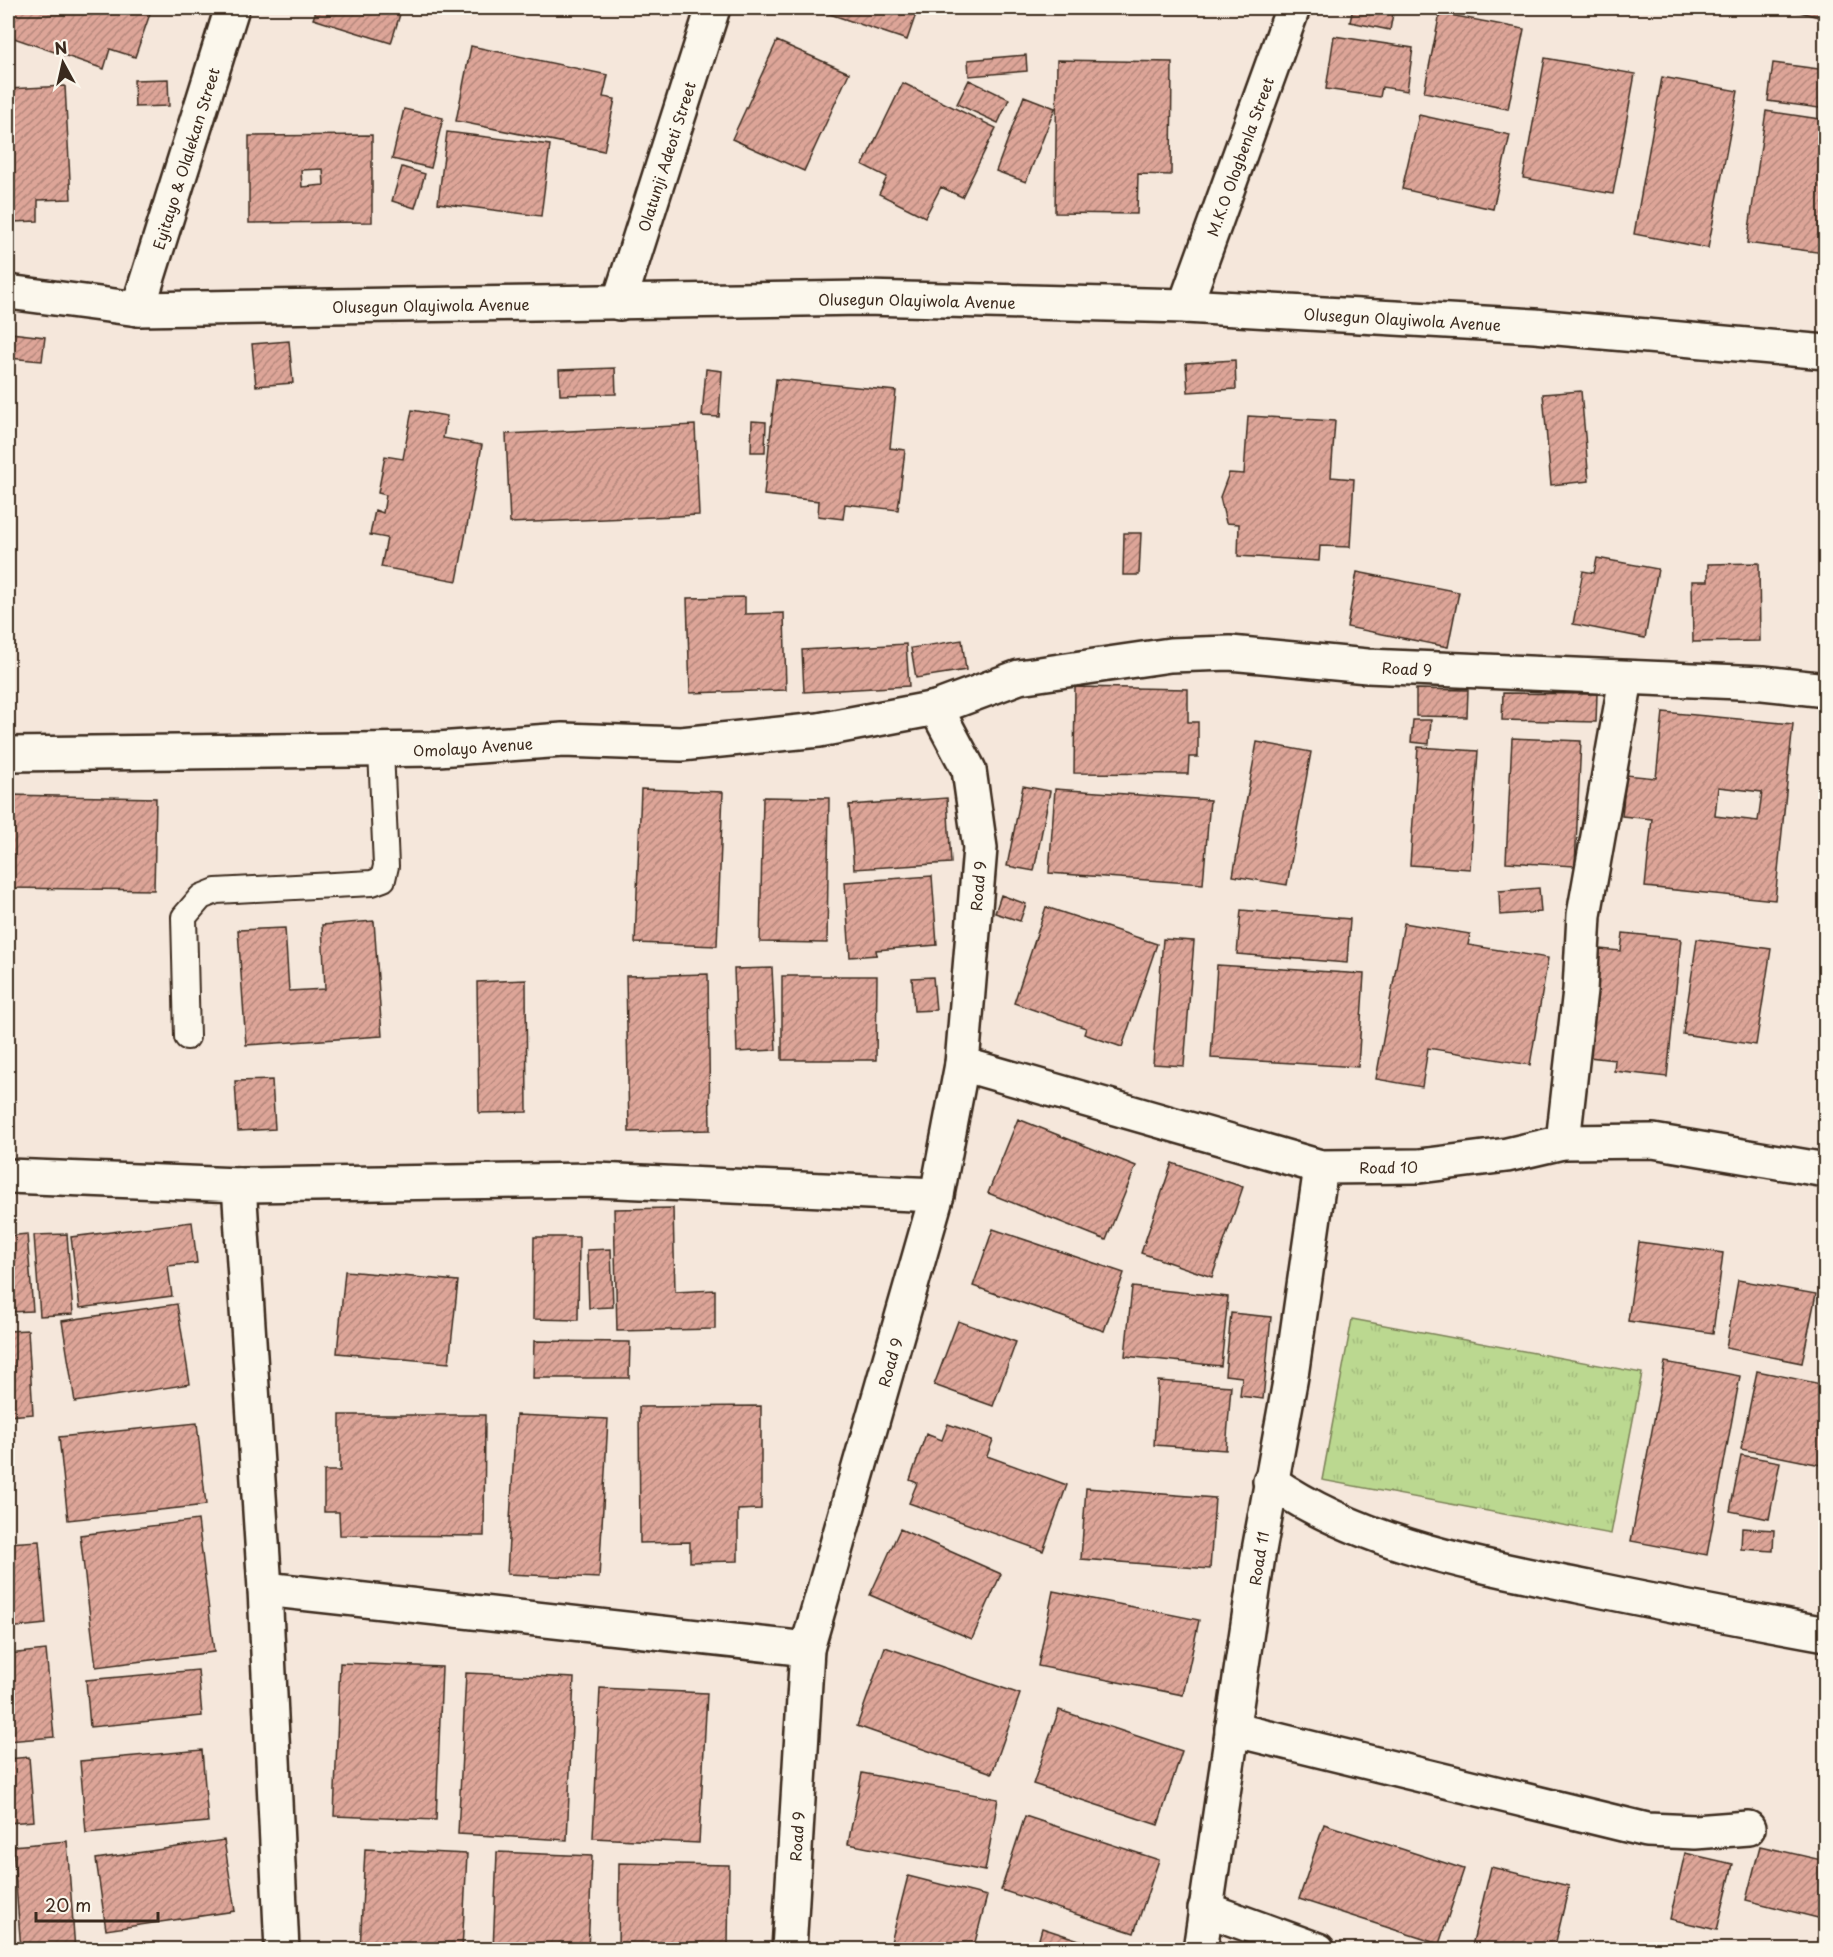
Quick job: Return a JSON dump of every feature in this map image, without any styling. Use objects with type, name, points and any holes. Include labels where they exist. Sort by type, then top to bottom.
[{"type":"street","name":"Eyitayo & Olalekan Street","points":[[138,309],[232,8]]},
{"type":"street","name":"Olatunji Adeoti Street","points":[[619,303],[713,8]]},
{"type":"street","name":"M.K.O Ologbenla Street","points":[[1185,306],[1293,8]]},
{"type":"street","name":"Olusegun Olayiwola Avenue","points":[[8,292],[138,309],[864,298],[1185,306],[1535,326],[1826,352]]},
{"type":"street","name":"Road 9","points":[[789,1950],[807,1649],[937,1195],[962,1064],[980,848],[969,770],[936,708],[1019,677],[1170,655],[1230,653],[1367,666],[1626,679],[1763,683],[1826,690]]},
{"type":"street","points":[[1563,1142],[1580,990],[1584,915],[1626,679]]},
{"type":"street","name":"Omolayo Avenue","points":[[8,754],[381,750],[563,740],[681,744],[819,730],[936,708]]},
{"type":"street","name":"Road 10","points":[[962,1064],[1321,1167],[1420,1166],[1507,1155],[1563,1142],[1653,1141],[1754,1156],[1826,1170]]},
{"type":"street","name":"Road 11","points":[[1200,1950],[1270,1481],[1291,1376],[1321,1167]]},
{"type":"street","points":[[8,1176],[239,1185],[596,1180],[937,1195]]},
{"type":"street","points":[[239,1185],[265,1589],[282,1950]]},
{"type":"street","points":[[1270,1481],[1300,1502],[1370,1535],[1521,1574],[1826,1634]]},
{"type":"street","points":[[265,1589],[807,1649]]},
{"type":"street","points":[[1232,1729],[1647,1830],[1695,1832],[1748,1828]]},
{"type":"street","points":[[1205,1909],[1317,1950]]},
{"type":"lane","points":[[187,1037],[184,917],[201,897],[232,889],[372,883],[382,879],[386,866],[381,750]]},
{"type":"green space","points":[[1352,1319],[1642,1373],[1611,1534],[1322,1480]]},
{"type":"building","points":[[8,8],[152,8],[135,57],[110,49],[104,69],[8,36]]},
{"type":"building","points":[[317,8],[402,8],[391,43],[313,19]]},
{"type":"building","points":[[812,8],[918,8],[907,40]]},
{"type":"building","points":[[1353,8],[1394,8],[1390,30],[1350,22]]},
{"type":"building","points":[[1406,8],[1459,8],[1459,9]]},
{"type":"building","points":[[1793,8],[1826,8],[1826,19],[1792,10]]},
{"type":"building","points":[[1440,13],[1524,29],[1508,109],[1424,92]]},
{"type":"building","points":[[1334,36],[1413,48],[1407,91],[1382,87],[1380,97],[1326,89]]},
{"type":"building","points":[[777,41],[849,73],[804,171],[732,139]]},
{"type":"building","points":[[471,46],[608,75],[603,97],[615,99],[604,151],[456,121]]},
{"type":"building","points":[[1026,55],[1027,71],[969,76],[968,60]]},
{"type":"building","points":[[1545,58],[1635,74],[1613,194],[1523,178]]},
{"type":"building","points":[[1057,60],[1172,62],[1171,175],[1138,174],[1137,214],[1055,213]]},
{"type":"building","points":[[1773,63],[1826,70],[1826,109],[1768,101]]},
{"type":"building","points":[[1662,77],[1738,91],[1708,248],[1634,234]]},
{"type":"building","points":[[168,79],[169,106],[135,107],[134,80]]},
{"type":"building","points":[[969,80],[1009,99],[998,123],[957,104]]},
{"type":"building","points":[[903,83],[996,128],[962,197],[941,187],[925,217],[879,194],[887,177],[863,165]]},
{"type":"building","points":[[65,86],[71,199],[38,200],[38,221],[12,222],[11,202],[8,202],[8,89]]},
{"type":"building","points":[[1024,96],[1055,108],[1026,182],[996,171]]},
{"type":"building","points":[[404,109],[443,118],[431,168],[392,159]]},
{"type":"building","points":[[1766,111],[1826,120],[1824,253],[1747,243]]},
{"type":"building","points":[[1419,115],[1510,135],[1493,209],[1402,189]]},
{"type":"building","points":[[447,132],[550,145],[541,216],[438,203]]},
{"type":"building","points":[[372,135],[372,222],[249,223],[249,136]],"holes":[[[323,169],[324,185],[302,187],[301,170]]]},
{"type":"building","points":[[402,167],[425,174],[415,208],[392,201]]},
{"type":"building","points":[[11,333],[45,337],[42,361],[8,358]]},
{"type":"building","points":[[289,341],[293,383],[256,386],[252,344]]},
{"type":"building","points":[[1235,360],[1236,389],[1188,392],[1186,363]]},
{"type":"building","points":[[615,368],[616,394],[560,395],[559,370]]},
{"type":"building","points":[[706,369],[722,371],[719,417],[702,416]]},
{"type":"building","points":[[776,379],[896,391],[890,448],[905,450],[898,510],[845,504],[843,519],[818,516],[819,501],[764,495]]},
{"type":"building","points":[[1581,391],[1589,481],[1551,485],[1543,394]]},
{"type":"building","points":[[412,410],[447,416],[443,438],[482,445],[457,581],[381,567],[387,538],[370,535],[375,510],[383,513],[386,495],[378,493],[385,456],[403,459]]},
{"type":"building","points":[[1248,416],[1335,421],[1331,477],[1354,479],[1350,547],[1320,546],[1319,561],[1238,556],[1239,524],[1226,523],[1220,497],[1229,473],[1244,474]]},
{"type":"building","points":[[752,421],[766,422],[765,452],[751,452]]},
{"type":"building","points":[[695,425],[699,515],[510,523],[506,434]]},
{"type":"building","points":[[1124,533],[1141,533],[1139,575],[1123,575]]},
{"type":"building","points":[[1597,558],[1658,569],[1645,638],[1573,624],[1583,571],[1594,573]]},
{"type":"building","points":[[1759,563],[1760,641],[1693,642],[1692,581],[1708,581],[1708,564]]},
{"type":"building","points":[[1357,572],[1459,592],[1448,647],[1347,627]]},
{"type":"building","points":[[745,597],[745,614],[784,613],[786,690],[690,693],[687,598]]},
{"type":"building","points":[[962,640],[966,670],[916,678],[911,648]]},
{"type":"building","points":[[906,644],[909,686],[804,692],[802,650]]},
{"type":"building","points":[[1075,687],[1188,689],[1188,722],[1198,722],[1198,757],[1189,757],[1188,774],[1074,773]]},
{"type":"building","points":[[1416,689],[1468,690],[1467,717],[1416,716]]},
{"type":"building","points":[[1503,693],[1597,694],[1596,722],[1502,720]]},
{"type":"building","points":[[1663,712],[1793,724],[1775,900],[1645,887],[1652,819],[1622,816],[1626,775],[1656,778]],"holes":[[[1718,787],[1762,792],[1758,821],[1715,816]]]},
{"type":"building","points":[[1413,720],[1431,720],[1429,744],[1411,742]]},
{"type":"building","points":[[1512,738],[1581,741],[1575,866],[1506,862]]},
{"type":"building","points":[[1257,742],[1311,752],[1287,885],[1233,876]]},
{"type":"building","points":[[1418,747],[1478,751],[1470,869],[1410,865]]},
{"type":"building","points":[[1023,786],[1050,791],[1034,871],[1007,866]]},
{"type":"building","points":[[641,789],[723,792],[717,946],[635,943]]},
{"type":"building","points":[[1055,789],[1210,800],[1203,884],[1049,873]]},
{"type":"building","points":[[8,795],[156,798],[154,890],[8,888]]},
{"type":"building","points":[[763,797],[829,798],[827,943],[760,942]]},
{"type":"building","points":[[947,798],[951,863],[854,869],[849,805]]},
{"type":"building","points":[[932,876],[937,945],[876,950],[877,955],[850,957],[845,882]]},
{"type":"building","points":[[1539,888],[1541,912],[1500,915],[1499,891]]},
{"type":"building","points":[[1001,895],[1026,904],[1020,921],[995,913]]},
{"type":"building","points":[[1046,907],[1157,944],[1122,1047],[1084,1034],[1086,1028],[1014,1003]]},
{"type":"building","points":[[1241,910],[1350,919],[1347,963],[1237,954]]},
{"type":"building","points":[[374,921],[382,1036],[246,1045],[238,930],[285,928],[289,991],[325,989],[322,925]]},
{"type":"building","points":[[1404,923],[1470,934],[1468,945],[1548,958],[1530,1065],[1428,1048],[1422,1087],[1376,1079]]},
{"type":"building","points":[[1623,933],[1681,939],[1667,1077],[1614,1071],[1615,1060],[1589,1057],[1600,949],[1621,951]]},
{"type":"building","points":[[1163,939],[1194,941],[1184,1066],[1153,1064]]},
{"type":"building","points":[[1697,939],[1771,949],[1756,1045],[1683,1034]]},
{"type":"building","points":[[1217,965],[1364,974],[1358,1067],[1211,1058]]},
{"type":"building","points":[[772,968],[776,1050],[737,1052],[734,969]]},
{"type":"building","points":[[708,974],[710,1130],[629,1132],[626,976]]},
{"type":"building","points":[[782,976],[877,976],[876,1060],[782,1060]]},
{"type":"building","points":[[933,977],[936,1010],[914,1011],[912,978]]},
{"type":"building","points":[[526,980],[527,1112],[479,1113],[477,982]]},
{"type":"building","points":[[272,1080],[275,1129],[238,1131],[235,1081]]},
{"type":"building","points":[[1018,1119],[1136,1166],[1106,1240],[988,1193]]},
{"type":"building","points":[[1172,1163],[1243,1187],[1212,1277],[1141,1253]]},
{"type":"building","points":[[673,1208],[675,1292],[715,1290],[715,1329],[617,1331],[614,1209]]},
{"type":"building","points":[[192,1222],[197,1263],[168,1266],[172,1296],[80,1308],[71,1237]]},
{"type":"building","points":[[993,1229],[1124,1273],[1104,1331],[973,1286]]},
{"type":"building","points":[[27,1234],[33,1311],[8,1312],[8,1236]]},
{"type":"building","points":[[67,1234],[73,1314],[40,1316],[34,1235]]},
{"type":"building","points":[[534,1237],[579,1237],[578,1320],[533,1319]]},
{"type":"building","points":[[1639,1242],[1723,1253],[1713,1333],[1628,1321]]},
{"type":"building","points":[[611,1249],[613,1307],[589,1308],[587,1250]]},
{"type":"building","points":[[345,1271],[458,1281],[449,1363],[337,1353]]},
{"type":"building","points":[[1738,1280],[1816,1294],[1802,1363],[1726,1348]]},
{"type":"building","points":[[1132,1287],[1228,1297],[1221,1366],[1125,1356]]},
{"type":"building","points":[[177,1304],[190,1384],[75,1402],[62,1321]]},
{"type":"building","points":[[1231,1313],[1271,1317],[1263,1399],[1240,1396],[1242,1377],[1225,1375]]},
{"type":"building","points":[[958,1321],[1016,1342],[993,1406],[934,1385]]},
{"type":"building","points":[[28,1330],[33,1414],[8,1416],[8,1331]]},
{"type":"building","points":[[534,1341],[630,1342],[629,1378],[533,1378]]},
{"type":"building","points":[[1665,1362],[1740,1376],[1707,1555],[1631,1541]]},
{"type":"building","points":[[1757,1371],[1826,1385],[1826,1466],[1741,1449]]},
{"type":"building","points":[[1158,1381],[1231,1386],[1226,1450],[1154,1445]]},
{"type":"building","points":[[761,1406],[761,1509],[738,1510],[738,1561],[690,1562],[690,1542],[640,1543],[639,1407]]},
{"type":"building","points":[[340,1415],[485,1415],[484,1536],[340,1535],[339,1512],[324,1512],[324,1471],[340,1471]]},
{"type":"building","points":[[516,1415],[608,1419],[599,1578],[507,1574]]},
{"type":"building","points":[[197,1423],[206,1505],[68,1520],[59,1437]]},
{"type":"building","points":[[948,1424],[993,1440],[987,1456],[1067,1485],[1043,1551],[909,1503],[917,1483],[910,1480],[926,1434],[942,1440]]},
{"type":"building","points":[[1741,1455],[1780,1462],[1769,1519],[1730,1511]]},
{"type":"building","points":[[1086,1488],[1215,1498],[1210,1569],[1081,1559]]},
{"type":"building","points":[[198,1520],[214,1652],[96,1667],[80,1535]]},
{"type":"building","points":[[1742,1528],[1774,1530],[1773,1551],[1741,1549]]},
{"type":"building","points":[[900,1529],[1001,1574],[972,1639],[870,1595]]},
{"type":"building","points":[[39,1541],[46,1624],[8,1628],[8,1543]]},
{"type":"building","points":[[1053,1591],[1199,1620],[1183,1695],[1038,1666]]},
{"type":"building","points":[[885,1647],[1020,1694],[992,1773],[857,1726]]},
{"type":"building","points":[[46,1650],[54,1737],[8,1741],[8,1654]]},
{"type":"building","points":[[340,1663],[442,1667],[436,1820],[334,1816]]},
{"type":"building","points":[[198,1670],[202,1716],[90,1727],[86,1680]]},
{"type":"building","points":[[466,1673],[574,1678],[567,1840],[458,1834]]},
{"type":"building","points":[[600,1688],[707,1693],[699,1843],[593,1838]]},
{"type":"building","points":[[1059,1710],[1182,1751],[1158,1825],[1033,1784]]},
{"type":"building","points":[[202,1750],[208,1822],[86,1833],[80,1761]]},
{"type":"building","points":[[29,1757],[34,1821],[8,1823],[8,1759]]},
{"type":"building","points":[[862,1773],[998,1799],[985,1871],[848,1844]]},
{"type":"building","points":[[1025,1816],[1159,1860],[1134,1933],[1001,1890]]},
{"type":"building","points":[[1324,1824],[1464,1869],[1439,1944],[1299,1899]]},
{"type":"building","points":[[224,1840],[235,1911],[106,1930],[96,1859]]},
{"type":"building","points":[[67,1841],[75,1950],[21,1950],[13,1846]]},
{"type":"building","points":[[1760,1846],[1826,1861],[1826,1920],[1746,1900]]},
{"type":"building","points":[[365,1849],[467,1854],[462,1950],[360,1950]]},
{"type":"building","points":[[497,1852],[592,1856],[588,1950],[493,1950]]},
{"type":"building","points":[[1685,1853],[1733,1864],[1717,1930],[1670,1919]]},
{"type":"building","points":[[619,1863],[729,1865],[728,1950],[618,1950]]},
{"type":"building","points":[[1491,1867],[1569,1886],[1554,1950],[1471,1950]]},
{"type":"building","points":[[908,1876],[987,1896],[973,1950],[889,1950]]},
{"type":"building","points":[[1042,1928],[1110,1950],[1036,1950]]}]
